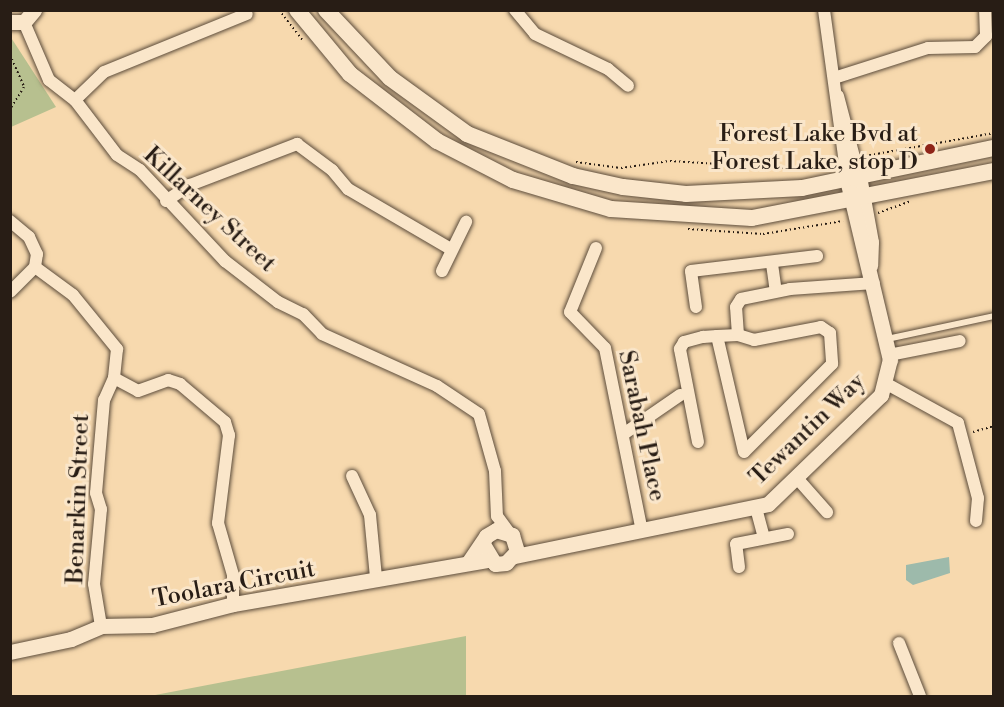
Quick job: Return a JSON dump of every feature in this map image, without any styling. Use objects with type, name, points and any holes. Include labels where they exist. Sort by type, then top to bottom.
[{"type":"main road","points":[[297,10],[350,74],[390,108],[437,141],[513,180],[611,209],[710,219],[790,213],[993,171]]},
{"type":"main road","points":[[326,10],[358,48],[426,107],[467,134],[573,176],[686,194],[802,188],[993,148]]},
{"type":"street","points":[[515,10],[535,34],[608,69],[628,86]]},
{"type":"street","points":[[824,10],[853,178]]},
{"type":"street","points":[[982,42],[988,27],[985,10]]},
{"type":"street","points":[[75,100],[105,72],[247,14]]},
{"type":"street","name":"Killarney Street","points":[[23,18],[49,80],[75,100],[117,155],[140,170],[166,201],[225,261],[278,302],[303,314],[322,334],[437,386],[479,414],[495,471],[497,516],[487,538]]},
{"type":"street","points":[[834,78],[928,48],[982,42],[993,49]]},
{"type":"street","points":[[166,201],[190,184],[297,144],[332,170],[348,189],[449,248]]},
{"type":"street","name":"Tewantin Way","points":[[488,560],[501,564],[535,549],[640,526],[756,508],[779,497],[796,477],[843,435],[887,384],[889,355],[870,265],[858,244],[857,200],[853,178]]},
{"type":"street","points":[[10,221],[29,237],[37,254],[35,267],[10,292]]},
{"type":"street","points":[[442,271],[449,248],[466,222]]},
{"type":"street","name":"Sarabah Place","points":[[596,248],[570,312],[605,348],[613,406],[625,433],[625,466],[640,526]]},
{"type":"street","points":[[696,307],[691,271],[772,264],[817,256]]},
{"type":"street","points":[[772,264],[776,291]]},
{"type":"street","name":"Benarkin Street","points":[[35,267],[73,295],[111,336],[117,349],[114,378],[104,400],[96,493],[101,509],[94,584],[100,626]]},
{"type":"street","points":[[738,334],[738,301],[776,291],[874,283]]},
{"type":"street","points":[[698,442],[680,346],[717,336],[738,334],[754,340],[821,327],[830,333],[833,359],[827,375],[744,452],[717,336]]},
{"type":"street","points":[[889,355],[960,341]]},
{"type":"street","points":[[114,378],[138,391],[168,380],[180,384],[225,422],[229,435],[218,523],[233,575],[233,604]]},
{"type":"street","points":[[887,384],[942,411],[965,435],[978,498],[975,521]]},
{"type":"street","points":[[625,433],[680,395]]},
{"type":"street","points":[[352,476],[370,515],[376,577]]},
{"type":"street","points":[[796,477],[827,512]]},
{"type":"street","points":[[756,508],[764,537]]},
{"type":"street","points":[[497,516],[512,536],[535,549]]},
{"type":"street","points":[[739,567],[736,544],[788,534]]},
{"type":"street","points":[[468,563],[487,538],[512,536]]},
{"type":"street","points":[[512,536],[515,556]]},
{"type":"street","points":[[487,538],[488,560]]},
{"type":"street","name":"Toolara Circuit","points":[[10,652],[100,626],[152,625],[233,604],[346,589],[376,577],[406,577],[488,560]]},
{"type":"street","points":[[899,643],[920,696]]},
{"type":"lane","points":[[886,339],[993,316]]},
{"type":"path","points":[[10,55],[24,87],[10,109]]},
{"type":"path","points":[[568,160],[621,168],[670,161],[799,169],[993,133]]},
{"type":"path","points":[[965,435],[993,426]]},
{"type":"green space","points":[[10,36],[56,107],[11,127],[10,127]]},
{"type":"green space","points":[[466,636],[466,696],[150,696]]},
{"type":"shaded area","points":[[949,557],[950,573],[913,585],[906,580],[906,565]]},
{"type":"place","name":"Forest Lake Bvd at Forest Lake, stop D","points":[[930,149]]}]
